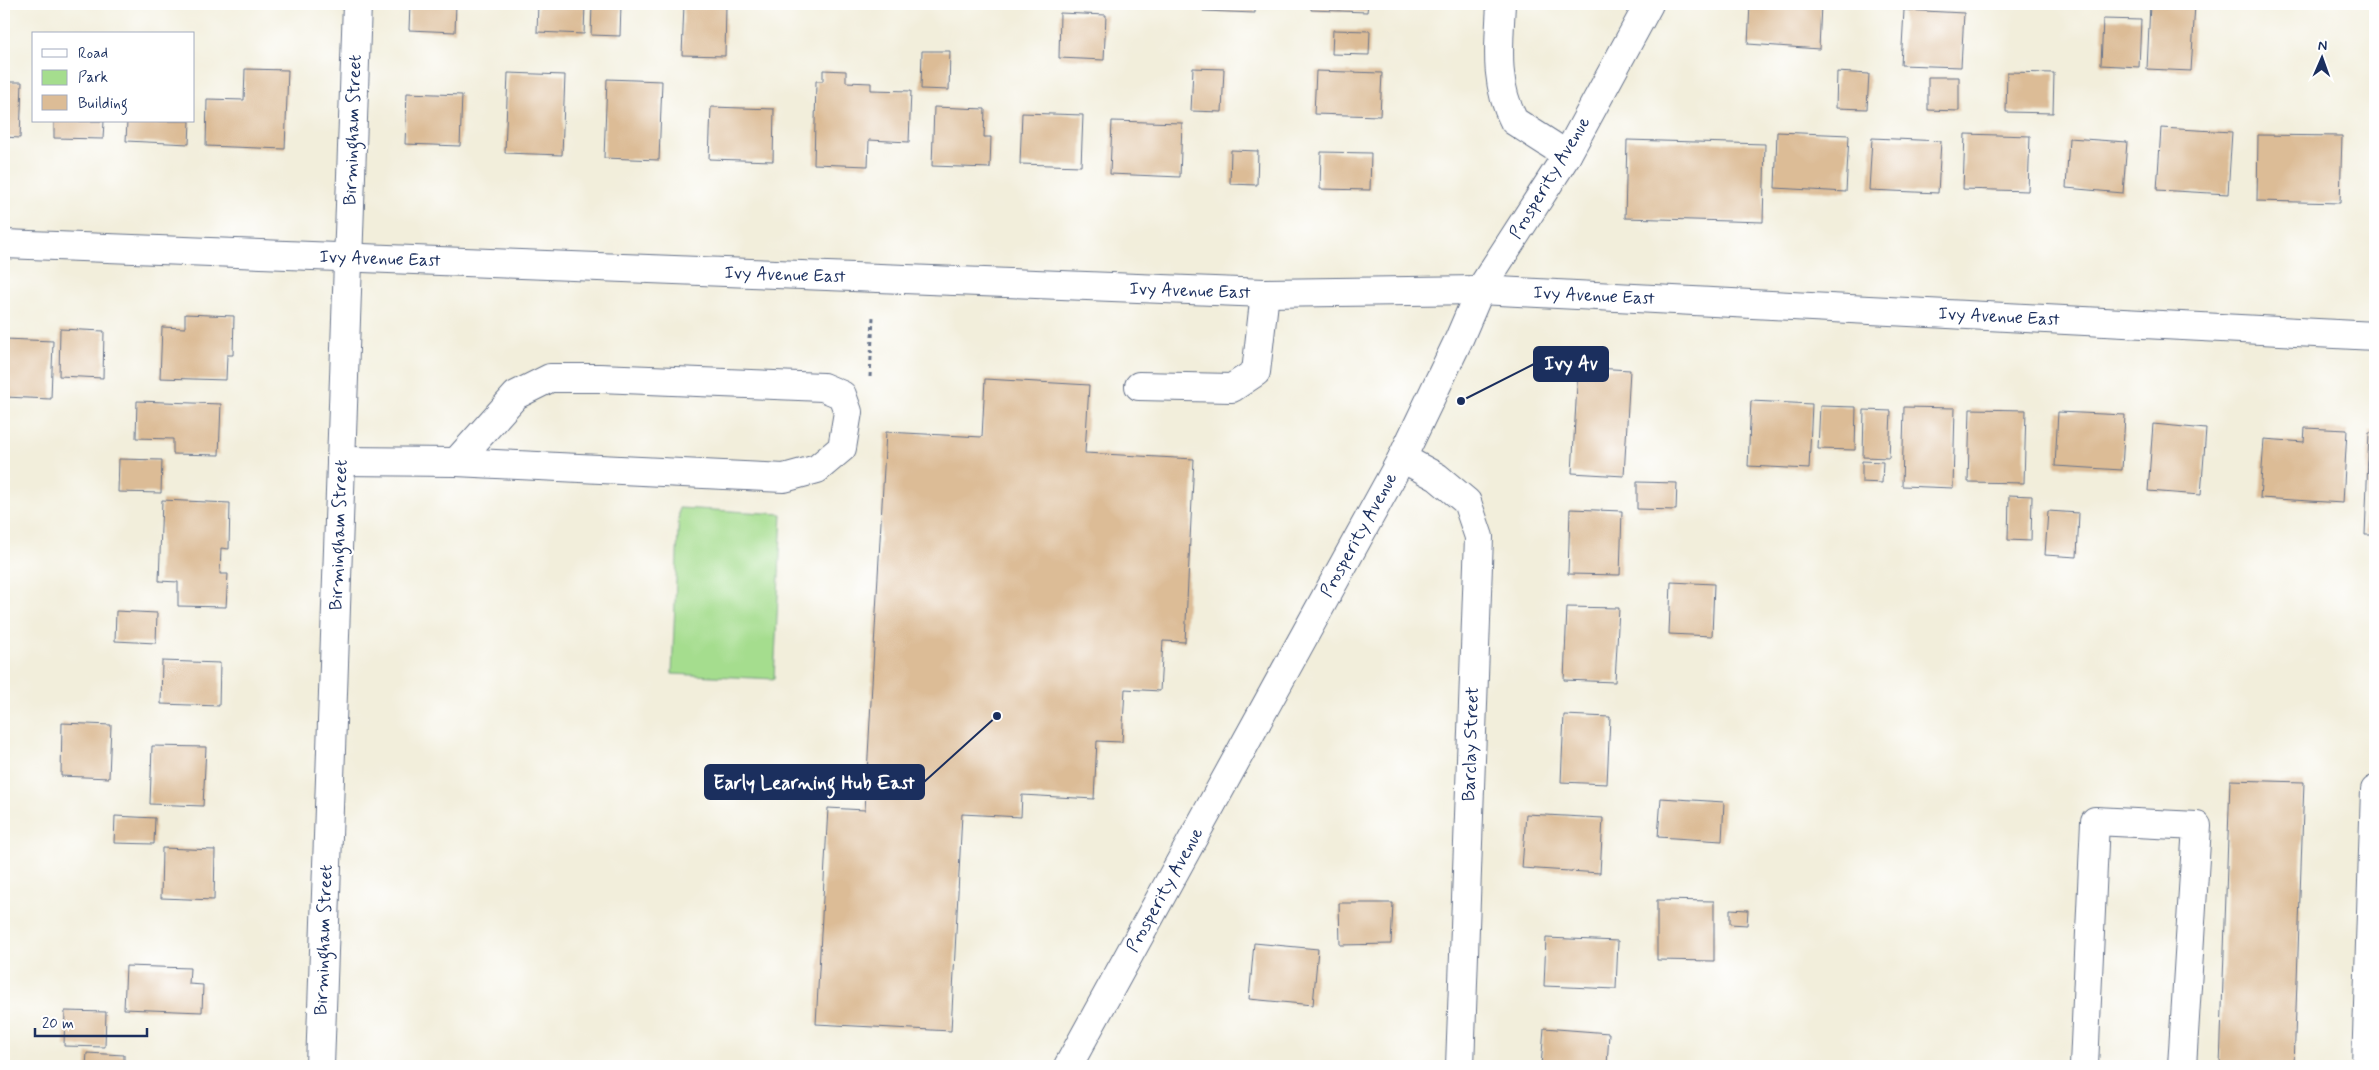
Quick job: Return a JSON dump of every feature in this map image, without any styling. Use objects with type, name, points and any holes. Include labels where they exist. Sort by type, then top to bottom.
[{"type":"street","name":"Birmingham Street","points":[[320,1066],[357,4]]},
{"type":"street","points":[[1501,4],[1498,72],[1514,121],[1567,155]]},
{"type":"street","name":"Prosperity Avenue","points":[[1068,1066],[1402,458],[1480,290],[1567,155],[1649,4]]},
{"type":"street","name":"Ivy Avenue East","points":[[4,244],[1265,294],[1480,290],[2375,336]]},
{"type":"street","points":[[1140,386],[1232,388],[1256,372],[1265,294]]},
{"type":"street","points":[[341,461],[456,462],[784,478],[817,469],[842,448],[848,412],[842,396],[823,387],[599,378],[550,378],[516,395],[456,462]]},
{"type":"street","name":"Barclay Street","points":[[1402,458],[1437,477],[1467,502],[1479,537],[1460,1066]]},
{"type":"street","points":[[2366,1066],[2375,790]]},
{"type":"street","points":[[2084,1066],[2095,821],[2197,826],[2182,1066]]},
{"type":"green space","points":[[679,508],[782,514],[774,679],[672,674]]},
{"type":"building","points":[[410,4],[456,4],[455,32],[409,30]]},
{"type":"building","points":[[538,4],[585,4],[584,34],[537,32]]},
{"type":"building","points":[[592,4],[621,4],[620,36],[591,35]]},
{"type":"building","points":[[684,4],[726,5],[725,56],[682,55]]},
{"type":"building","points":[[1204,4],[1255,4],[1255,13],[1203,11]]},
{"type":"building","points":[[1311,4],[1368,4],[1367,12],[1311,10]]},
{"type":"building","points":[[1750,4],[1821,4],[1819,49],[1748,44]]},
{"type":"building","points":[[2150,4],[2195,4],[2191,71],[2147,69]]},
{"type":"building","points":[[1904,10],[1964,13],[1961,67],[1901,65]]},
{"type":"building","points":[[1060,13],[1106,15],[1104,60],[1059,58]]},
{"type":"building","points":[[2103,19],[2141,20],[2139,67],[2101,65]]},
{"type":"building","points":[[1333,30],[1370,31],[1369,55],[1332,54]]},
{"type":"building","points":[[922,51],[950,51],[949,90],[921,89]]},
{"type":"building","points":[[1193,68],[1224,69],[1222,112],[1191,111]]},
{"type":"building","points":[[245,69],[288,70],[285,149],[206,146],[207,99],[244,100]]},
{"type":"building","points":[[823,70],[846,71],[846,82],[871,83],[871,90],[911,91],[909,142],[869,140],[868,166],[814,164],[816,81],[823,81]]},
{"type":"building","points":[[1316,71],[1382,73],[1380,116],[1314,114]]},
{"type":"building","points":[[1837,72],[1869,74],[1867,109],[1836,108]]},
{"type":"building","points":[[2007,72],[2054,73],[2053,113],[2006,112]]},
{"type":"building","points":[[508,73],[565,75],[562,155],[505,153]]},
{"type":"building","points":[[1928,77],[1959,77],[1959,111],[1928,110]]},
{"type":"building","points":[[607,79],[662,81],[659,160],[604,158]]},
{"type":"building","points":[[4,82],[22,82],[20,138],[4,137]]},
{"type":"building","points":[[407,93],[462,95],[460,146],[405,144]]},
{"type":"building","points":[[711,107],[774,109],[773,161],[709,159]]},
{"type":"building","points":[[934,107],[985,109],[984,137],[991,137],[990,168],[932,166]]},
{"type":"building","points":[[1022,113],[1083,115],[1081,166],[1020,164]]},
{"type":"building","points":[[1112,121],[1182,123],[1180,177],[1110,174]]},
{"type":"building","points":[[54,122],[104,122],[103,139],[54,138]]},
{"type":"building","points":[[127,122],[190,122],[189,144],[126,141]]},
{"type":"building","points":[[2161,128],[2232,132],[2228,194],[2157,190]]},
{"type":"building","points":[[1777,132],[1849,135],[1846,192],[1775,188]]},
{"type":"building","points":[[1965,134],[2030,136],[2028,191],[1963,189]]},
{"type":"building","points":[[2258,135],[2342,136],[2340,203],[2257,201]]},
{"type":"building","points":[[1872,138],[1941,141],[1938,193],[1869,190]]},
{"type":"building","points":[[2069,138],[2127,142],[2123,193],[2066,188]]},
{"type":"building","points":[[1627,140],[1765,144],[1763,222],[1625,218]]},
{"type":"building","points":[[1231,150],[1258,151],[1257,185],[1230,184]]},
{"type":"building","points":[[1321,152],[1371,153],[1370,190],[1320,189]]},
{"type":"building","points":[[185,314],[234,316],[233,355],[227,355],[226,380],[160,378],[162,327],[185,328]]},
{"type":"building","points":[[60,329],[104,331],[103,378],[59,376]]},
{"type":"building","points":[[5,339],[53,341],[51,399],[4,397]]},
{"type":"building","points":[[1578,367],[1630,370],[1624,476],[1572,473]]},
{"type":"building","points":[[985,379],[1089,385],[1085,453],[1194,459],[1185,642],[1163,641],[1160,691],[1125,689],[1122,742],[1097,741],[1094,799],[1022,795],[1021,817],[962,814],[951,1031],[816,1024],[828,808],[865,810],[886,432],[982,437]]},
{"type":"building","points":[[137,401],[221,404],[219,455],[173,454],[173,439],[136,438]]},
{"type":"building","points":[[1751,401],[1812,404],[1809,469],[1748,466]]},
{"type":"building","points":[[1820,406],[1856,407],[1855,450],[1818,449]]},
{"type":"building","points":[[1904,407],[1955,408],[1953,488],[1902,486]]},
{"type":"building","points":[[1970,409],[2026,410],[2024,483],[1968,482]]},
{"type":"building","points":[[1864,410],[1891,411],[1889,458],[1863,457]]},
{"type":"building","points":[[2058,412],[2125,415],[2122,470],[2055,466]]},
{"type":"building","points":[[2153,424],[2206,429],[2201,495],[2148,491]]},
{"type":"building","points":[[2305,428],[2347,430],[2343,503],[2260,498],[2264,439],[2304,442]]},
{"type":"building","points":[[2369,432],[2375,432],[2375,535],[2365,535]]},
{"type":"building","points":[[119,459],[162,460],[161,493],[118,492]]},
{"type":"building","points":[[1862,461],[1883,462],[1882,483],[1862,482]]},
{"type":"building","points":[[1637,482],[1677,483],[1676,510],[1637,509]]},
{"type":"building","points":[[2009,495],[2032,496],[2031,541],[2008,540]]},
{"type":"building","points":[[162,500],[230,503],[229,549],[221,548],[220,574],[228,574],[226,607],[178,606],[178,582],[159,581]]},
{"type":"building","points":[[1570,509],[1622,511],[1620,575],[1568,574]]},
{"type":"building","points":[[2048,511],[2079,513],[2077,557],[2045,555]]},
{"type":"building","points":[[1671,582],[1714,584],[1712,636],[1669,634]]},
{"type":"building","points":[[1567,607],[1619,608],[1615,682],[1564,680]]},
{"type":"building","points":[[116,611],[157,613],[156,643],[115,641]]},
{"type":"building","points":[[162,661],[220,663],[219,706],[161,704]]},
{"type":"building","points":[[1564,715],[1610,717],[1607,784],[1561,782]]},
{"type":"building","points":[[62,723],[111,725],[109,778],[61,776]]},
{"type":"building","points":[[152,746],[206,747],[203,806],[150,804]]},
{"type":"building","points":[[2230,780],[2304,782],[2294,1066],[2220,1066]]},
{"type":"building","points":[[1661,798],[1724,802],[1722,841],[1658,837]]},
{"type":"building","points":[[1526,814],[1603,818],[1600,873],[1522,868]]},
{"type":"building","points":[[115,816],[155,818],[154,844],[114,843]]},
{"type":"building","points":[[162,848],[215,850],[214,900],[161,898]]},
{"type":"building","points":[[1657,900],[1714,901],[1714,961],[1657,960]]},
{"type":"building","points":[[1339,903],[1393,903],[1391,944],[1340,945]]},
{"type":"building","points":[[1730,909],[1748,910],[1747,925],[1730,924]]},
{"type":"building","points":[[1546,938],[1618,941],[1616,989],[1544,986]]},
{"type":"building","points":[[1254,943],[1318,949],[1313,1005],[1249,999]]},
{"type":"building","points":[[126,966],[190,968],[189,984],[203,985],[202,1012],[124,1009]]},
{"type":"building","points":[[65,1011],[106,1012],[105,1047],[64,1046]]},
{"type":"building","points":[[1544,1028],[1609,1033],[1607,1066],[1541,1066]]},
{"type":"building","points":[[87,1053],[124,1055],[124,1066],[86,1066]]},
{"type":"place","name":"Ivy Av","points":[[1461,401]]},
{"type":"place","name":"Early Learning Hub East","points":[[997,716]]}]
